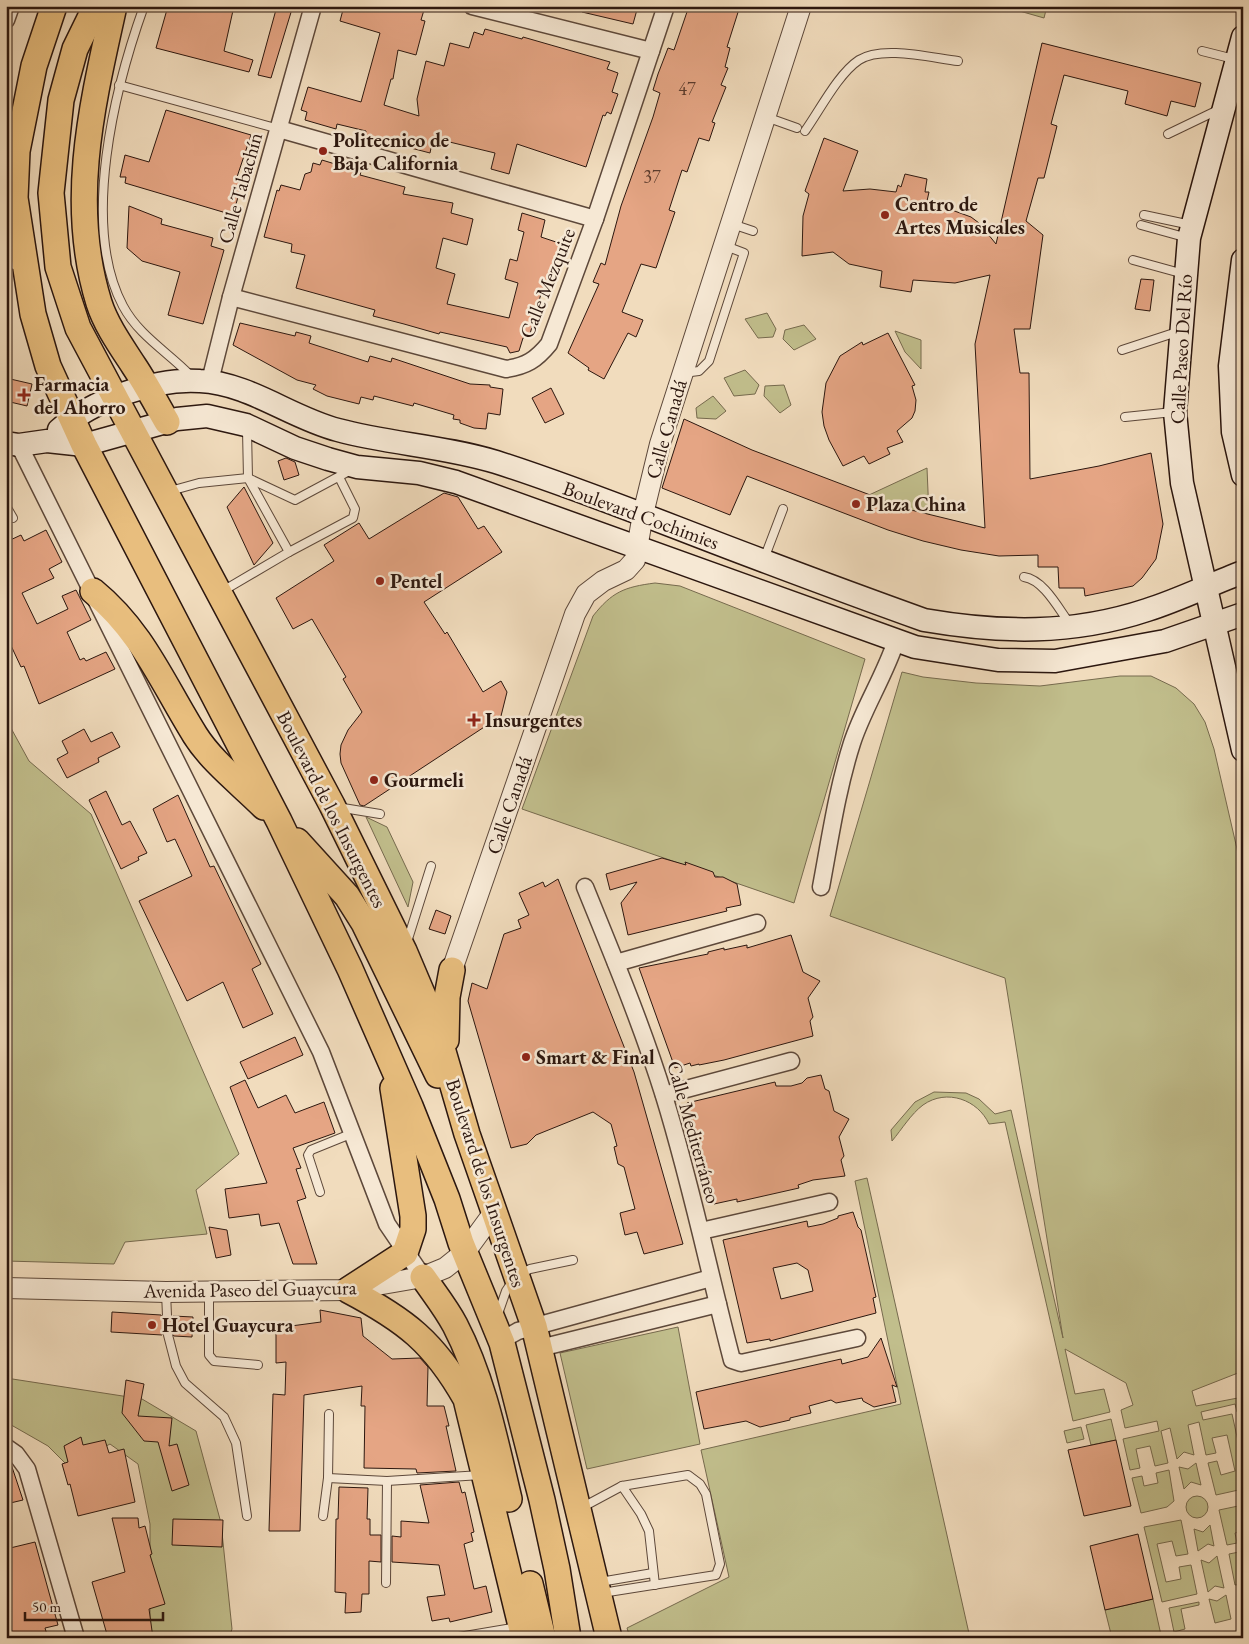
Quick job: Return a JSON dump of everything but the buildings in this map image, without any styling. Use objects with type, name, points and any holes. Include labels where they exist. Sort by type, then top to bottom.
[{"type":"main road","name":"Boulevard de los Insurgentes","points":[[54,6],[34,66],[17,150],[15,198],[15,261],[48,366],[84,445],[279,821],[387,1049],[447,1199],[465,1252],[498,1335],[542,1500],[557,1570],[568,1638]]},
{"type":"main road","name":"Boulevard de los Insurgentes","points":[[96,6],[75,49],[61,100],[51,193],[58,267],[78,328],[113,399],[332,806],[404,951],[435,1024],[467,1134],[537,1337],[608,1638]]},
{"type":"main road","points":[[114,6],[91,107],[83,194],[86,242],[99,304],[116,338],[147,386],[167,422]]},
{"type":"main road","name":"Calle Paseo Del Río","points":[[1243,37],[1190,231],[1175,412],[1182,483],[1204,587],[1215,625],[1243,750]]},
{"type":"main road","points":[[1243,260],[1230,366],[1233,432],[1243,475]]},
{"type":"main road","name":"Boulevard Cochimies","points":[[47,441],[72,419],[113,399],[147,386],[180,381],[203,381],[254,395],[335,429],[367,437],[419,444],[495,462],[643,514],[763,561],[924,620],[973,629],[1025,631],[1073,627],[1148,610],[1243,572]]},
{"type":"main road","name":"Boulevard Cochimies","points":[[13,444],[47,441],[84,445],[167,422],[207,416],[246,426],[348,472],[419,473],[456,482],[915,647],[998,660],[1055,661],[1165,641],[1243,614]]},
{"type":"main road","points":[[93,591],[112,607],[136,635],[196,736],[209,753],[279,821],[347,896],[364,923],[467,1134]]},
{"type":"main road","points":[[445,1060],[447,997],[452,970]]},
{"type":"main road","points":[[387,1049],[414,1216],[412,1236],[405,1253],[348,1290],[412,1328],[452,1374],[466,1400],[530,1634]]},
{"type":"main road","points":[[422,1277],[454,1324],[471,1362],[488,1412],[530,1634]]},
{"type":"street","points":[[6,20],[11,6]]},
{"type":"street","name":"Calle Tabachín","points":[[203,381],[231,297],[313,6]]},
{"type":"street","points":[[472,6],[651,51]]},
{"type":"street","name":"Calle Mezquite","points":[[231,297],[506,369],[525,366],[539,357],[548,344],[595,219],[666,6]]},
{"type":"street","name":"Calle Canadá","points":[[452,970],[575,614],[586,594],[603,580],[626,570],[635,560],[643,514],[660,444],[801,6]]},
{"type":"street","points":[[279,129],[595,219]]},
{"type":"street","points":[[13,444],[93,591],[321,1052],[387,1224],[422,1277]]},
{"type":"street","points":[[821,886],[841,781],[853,741],[884,675],[896,641]]},
{"type":"street","name":"Calle Mediterráneo","points":[[585,887],[616,963],[664,1095],[734,1363],[857,1338]]},
{"type":"street","points":[[616,963],[756,923]]},
{"type":"street","points":[[664,1095],[792,1061]]},
{"type":"street","points":[[701,1231],[828,1202]]},
{"type":"street","name":"Avenida Paseo del Guaycura","points":[[6,1288],[166,1292],[348,1290],[422,1277],[445,1268],[465,1252],[495,1211]]},
{"type":"street","points":[[537,1337],[640,1297],[712,1278]]},
{"type":"street","points":[[640,1297],[647,1320]]},
{"type":"street","points":[[498,1335],[537,1337],[647,1320],[718,1304]]},
{"type":"street","points":[[6,1447],[16,1454],[27,1469],[76,1638]]},
{"type":"lane","points":[[144,6],[119,85],[108,144],[104,190],[104,229],[113,285],[124,306],[142,333],[203,381]]},
{"type":"lane","points":[[1202,51],[1237,60]]},
{"type":"lane","points":[[805,131],[845,73],[860,60],[880,53],[958,62]]},
{"type":"lane","points":[[119,85],[279,129]]},
{"type":"lane","points":[[1168,134],[1224,107]]},
{"type":"lane","points":[[765,117],[797,128]]},
{"type":"lane","points":[[1144,215],[1190,231]]},
{"type":"lane","points":[[730,223],[753,231]]},
{"type":"lane","points":[[1141,225],[1190,231]]},
{"type":"lane","points":[[682,373],[688,374],[699,371],[709,361],[744,253],[723,245]]},
{"type":"lane","points":[[1133,260],[1185,274]]},
{"type":"lane","points":[[1122,350],[1181,331]]},
{"type":"lane","points":[[1125,416],[1175,412]]},
{"type":"lane","points":[[246,426],[248,478],[289,552]]},
{"type":"lane","points":[[164,492],[199,483],[248,478],[296,500],[348,472],[355,509],[353,518],[218,593]]},
{"type":"lane","points":[[6,506],[13,518]]},
{"type":"lane","points":[[763,561],[784,509]]},
{"type":"lane","points":[[1024,577],[1032,578],[1039,584],[1073,627]]},
{"type":"lane","points":[[332,806],[380,814]]},
{"type":"lane","points":[[404,951],[431,866]]},
{"type":"lane","points":[[320,1192],[308,1159],[310,1150],[353,1133]]},
{"type":"lane","points":[[498,1335],[506,1290],[517,1275],[530,1269],[573,1260]]},
{"type":"lane","points":[[209,1291],[209,1355],[214,1361],[258,1365]]},
{"type":"lane","points":[[166,1292],[167,1316]]},
{"type":"lane","points":[[168,1335],[176,1366],[185,1383],[224,1417],[236,1443],[247,1516]]},
{"type":"lane","points":[[323,1516],[328,1478],[328,1414]]},
{"type":"lane","points":[[328,1478],[386,1481],[485,1474]]},
{"type":"lane","points":[[578,1510],[622,1486],[688,1475],[700,1484],[706,1494],[720,1564],[716,1575],[655,1585],[597,1588]]},
{"type":"lane","points":[[386,1481],[386,1583]]},
{"type":"lane","points":[[622,1486],[641,1514],[648,1531],[655,1585]]},
{"type":"lane","points":[[597,1588],[653,1572]]},
{"type":"lane","points":[[453,1638],[530,1634]]},
{"type":"shaded area","points":[[1002,6],[1047,6],[1044,18]]},
{"type":"shaded area","points":[[767,313],[776,329],[773,337],[758,338],[745,319]]},
{"type":"shaded area","points":[[804,325],[816,339],[794,350],[783,339],[785,330]]},
{"type":"shaded area","points":[[895,331],[921,340],[921,369],[905,352]]},
{"type":"shaded area","points":[[745,370],[759,385],[755,394],[734,396],[724,378]]},
{"type":"shaded area","points":[[784,385],[791,405],[780,413],[764,396],[765,386]]},
{"type":"shaded area","points":[[713,396],[726,411],[716,419],[697,418],[696,408]]},
{"type":"shaded area","points":[[927,468],[929,515],[869,495]]},
{"type":"shaded area","points":[[655,583],[680,586],[865,659],[794,903],[522,809],[593,616],[606,601],[620,592],[635,586]]},
{"type":"shaded area","points":[[902,672],[923,677],[976,683],[1040,686],[1120,676],[1151,676],[1176,688],[1194,704],[1205,722],[1214,749],[1243,875],[1243,1371],[1192,1391],[1196,1406],[1243,1397],[1243,1411],[1237,1412],[1235,1404],[1201,1412],[1203,1420],[1232,1414],[1243,1464],[1243,1489],[1216,1495],[1208,1463],[1217,1461],[1221,1475],[1235,1471],[1227,1435],[1212,1438],[1216,1453],[1206,1455],[1199,1422],[1188,1425],[1194,1455],[1184,1452],[1177,1459],[1170,1428],[1161,1431],[1168,1463],[1155,1466],[1150,1446],[1136,1449],[1140,1468],[1130,1470],[1123,1439],[1159,1431],[1157,1421],[1125,1428],[1121,1410],[1133,1405],[1126,1383],[1065,1349],[1075,1394],[1104,1389],[1110,1412],[1073,1421],[1005,1122],[989,1124],[984,1116],[970,1103],[952,1097],[942,1097],[923,1105],[892,1141],[891,1130],[915,1102],[934,1092],[966,1093],[979,1099],[995,1114],[1011,1110],[1063,1338],[1005,978],[830,916]]},
{"type":"shaded area","points":[[6,719],[29,761],[91,814],[239,1154],[196,1190],[207,1234],[125,1242],[114,1264],[6,1261],[6,1050],[9,1049],[6,1039]]},
{"type":"shaded area","points":[[366,817],[387,827],[413,882],[408,907]]},
{"type":"shaded area","points":[[867,1178],[970,1638],[630,1638],[627,1628],[729,1577],[701,1450],[901,1404],[855,1181]]},
{"type":"shaded area","points":[[678,1327],[700,1444],[587,1469],[560,1353]]},
{"type":"shaded area","points":[[6,1378],[142,1399],[196,1431],[221,1523],[232,1629],[229,1638],[150,1638],[150,1524],[138,1464],[110,1444],[68,1466],[48,1446],[6,1422]]},
{"type":"shaded area","points":[[1111,1419],[1116,1440],[1091,1445],[1086,1425]]},
{"type":"shaded area","points":[[1081,1427],[1084,1439],[1067,1443],[1064,1431]]},
{"type":"shaded area","points":[[1196,1463],[1201,1485],[1191,1482],[1184,1489],[1179,1467],[1188,1469]]},
{"type":"shaded area","points":[[1169,1470],[1174,1501],[1167,1507],[1141,1513],[1132,1478],[1142,1476],[1144,1486],[1158,1483],[1156,1473]]},
{"type":"shaded area","points":[[1197,1496],[1205,1499],[1208,1507],[1205,1515],[1197,1518],[1189,1515],[1186,1507],[1189,1499]]},
{"type":"shaded area","points":[[1243,1505],[1243,1531],[1235,1533],[1237,1543],[1227,1545],[1219,1510]]},
{"type":"shaded area","points":[[1181,1520],[1188,1554],[1176,1556],[1172,1541],[1157,1544],[1166,1582],[1181,1579],[1179,1567],[1191,1565],[1197,1594],[1162,1602],[1144,1527]]},
{"type":"shaded area","points":[[1210,1525],[1214,1546],[1208,1544],[1198,1551],[1194,1529],[1203,1532]]},
{"type":"shaded area","points":[[1239,1552],[1243,1570],[1243,1584],[1235,1585],[1229,1554]]},
{"type":"shaded area","points":[[1217,1556],[1224,1588],[1215,1586],[1208,1592],[1201,1560],[1209,1563]]},
{"type":"shaded area","points":[[1226,1595],[1231,1619],[1215,1623],[1209,1599],[1217,1601]]},
{"type":"shaded area","points":[[1153,1599],[1161,1635],[1150,1638],[1112,1638],[1105,1610]]},
{"type":"shaded area","points":[[1199,1602],[1199,1605],[1181,1609],[1185,1629],[1174,1632],[1169,1608]]},
{"type":"place","name":"Politecnico de Baja California","points":[[323,151]]},
{"type":"place","name":"Centro de Artes Musicales","points":[[885,215]]},
{"type":"place","name":"Farmacia del Ahorro","points":[[24,395]]},
{"type":"place","name":"Plaza China","points":[[856,504]]},
{"type":"place","name":"Pentel","points":[[380,581]]},
{"type":"place","name":"Insurgentes","points":[[474,720]]},
{"type":"place","name":"Gourmeli","points":[[374,780]]},
{"type":"place","name":"Smart & Final","points":[[526,1057]]},
{"type":"place","name":"Hotel Guaycura","points":[[152,1325]]}]
